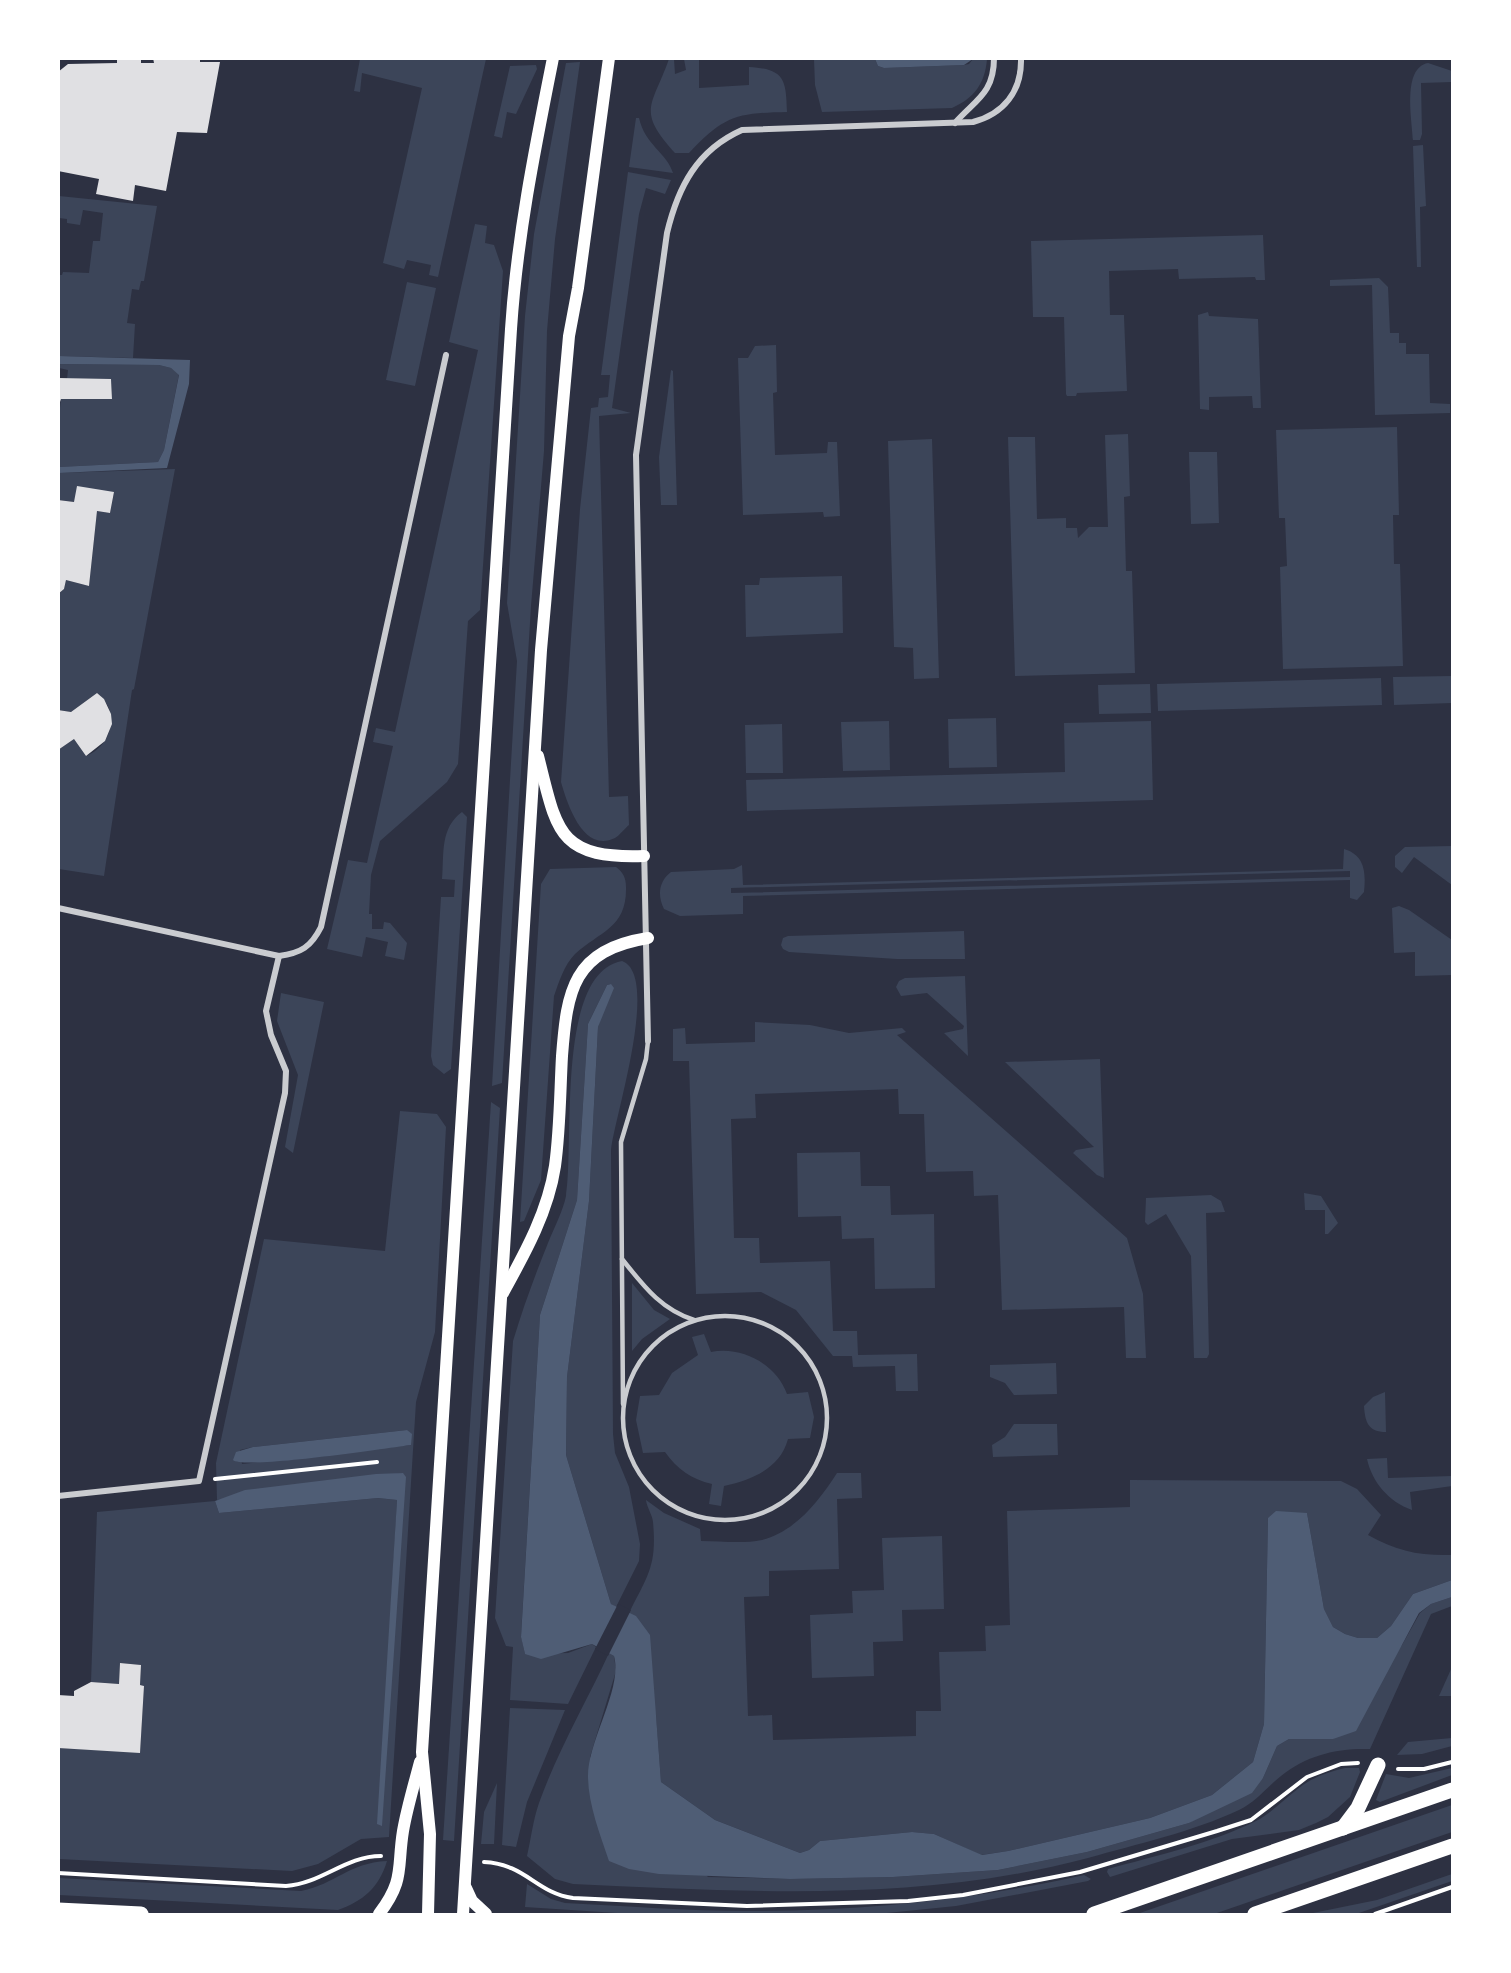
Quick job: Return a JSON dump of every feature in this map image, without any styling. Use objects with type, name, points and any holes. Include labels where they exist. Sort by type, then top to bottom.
[{"type":"main road","points":[[428,1914],[430,1834],[422,1752],[515,270],[527,191],[553,58]]},
{"type":"main road","points":[[463,1914],[535,744],[569,336],[609,58]]},
{"type":"main road","points":[[535,744],[549,800],[559,826],[568,838],[580,849],[595,855],[644,856]]},
{"type":"main road","points":[[501,1297],[531,1242],[548,1196],[555,1166],[568,997],[584,968],[598,955],[621,942],[648,938]]},
{"type":"main road","points":[[379,1914],[394,1890],[402,1857],[403,1832],[422,1752]]},
{"type":"main road","points":[[1342,1829],[1358,1808],[1378,1765]]},
{"type":"main road","points":[[1094,1914],[1452,1790]]},
{"type":"main road","points":[[1256,1914],[1452,1846]]},
{"type":"main road","points":[[465,1880],[472,1901],[486,1914]]},
{"type":"main road","points":[[58,1910],[141,1914]]},
{"type":"street","points":[[955,123],[984,96],[994,68],[994,58]]},
{"type":"street","points":[[648,1041],[648,938],[644,856],[636,455],[667,233],[674,206],[686,180],[702,156],[727,137],[742,130],[955,123],[991,117],[1002,109],[1019,81],[1022,58]]},
{"type":"street","points":[[58,908],[279,956],[307,948],[321,927],[446,355]]},
{"type":"street","points":[[58,1497],[199,1481],[285,1093],[286,1071],[271,1035],[266,1011],[279,956]]},
{"type":"lane","points":[[623,1420],[627,1388],[642,1358],[665,1335],[694,1320],[725,1316],[756,1320],[783,1334],[806,1355],[821,1381],[828,1411],[825,1443],[813,1471],[793,1495],[766,1512],[736,1520],[705,1518],[680,1510],[658,1495],[640,1475],[630,1456],[623,1420],[621,1142],[646,1059],[648,1041]]},
{"type":"lane","points":[[622,1259],[653,1298],[678,1315],[694,1320]]},
{"type":"path","points":[[199,1481],[377,1462]]},
{"type":"path","points":[[466,1861],[506,1865],[524,1872],[554,1894],[573,1898],[747,1906],[919,1900],[1042,1881],[1116,1862],[1251,1820],[1307,1777],[1320,1771],[1350,1764],[1378,1765],[1410,1771],[1452,1762]]},
{"type":"path","points":[[58,1873],[286,1886],[312,1882],[361,1857],[402,1857]]},
{"type":"path","points":[[1375,1914],[1452,1887]]},
{"type":"shaded area","points":[[973,58],[964,65],[884,68],[878,66],[875,59]]},
{"type":"shaded area","points":[[360,59],[486,59],[438,277],[429,275],[431,265],[407,260],[404,269],[383,263],[422,88],[362,73],[360,92],[354,91]]},
{"type":"shaded area","points":[[669,59],[674,59],[675,74],[686,70],[684,59],[699,59],[699,88],[749,85],[749,67],[770,70],[781,78],[784,84],[787,112],[755,114],[732,119],[712,131],[689,153],[675,153],[655,127],[651,117],[653,98]]},
{"type":"shaded area","points":[[814,59],[875,59],[878,66],[884,68],[964,65],[969,64],[973,59],[987,59],[984,76],[977,89],[966,100],[952,108],[822,112],[815,85]]},
{"type":"shaded area","points":[[580,62],[555,239],[547,331],[544,451],[531,606],[502,1083],[492,1086],[517,661],[507,603],[525,316],[534,234],[566,63]]},
{"type":"shaded area","points":[[1428,63],[1452,71],[1452,82],[1421,83],[1422,134],[1420,140],[1413,140],[1410,108],[1412,84],[1420,67]]},
{"type":"shaded area","points":[[536,65],[537,69],[516,114],[507,112],[502,138],[494,136],[510,66]]},
{"type":"shaded area","points":[[636,118],[639,118],[646,135],[666,160],[673,173],[629,167]]},
{"type":"shaded area","points":[[1423,145],[1426,206],[1420,207],[1421,267],[1417,267],[1413,146]]},
{"type":"shaded area","points":[[628,172],[671,180],[665,194],[646,188],[639,214],[612,408],[631,413],[599,416],[609,797],[628,796],[629,825],[615,838],[604,841],[594,839],[578,824],[567,802],[561,782],[580,509],[591,408],[598,407],[599,398],[608,397],[610,375],[601,375]]},
{"type":"shaded area","points":[[59,196],[157,206],[144,281],[141,281],[139,290],[132,289],[127,323],[135,324],[133,358],[59,356],[59,275],[63,272],[89,273],[93,241],[100,241],[103,213],[83,210],[80,225],[67,223],[67,219],[59,218]]},
{"type":"shaded area","points":[[475,224],[487,226],[485,243],[494,245],[503,271],[480,610],[468,621],[458,764],[447,782],[380,841],[371,875],[369,914],[372,914],[372,929],[383,929],[384,922],[390,923],[407,943],[404,960],[385,956],[388,942],[366,937],[362,957],[327,949],[348,860],[367,863],[393,746],[373,742],[376,728],[395,732],[478,350],[449,342]]},
{"type":"shaded area","points":[[1263,235],[1265,280],[1256,280],[1255,277],[1179,279],[1178,269],[1109,271],[1110,315],[1124,315],[1127,391],[1077,393],[1076,396],[1067,396],[1064,317],[1033,317],[1031,241]]},
{"type":"shaded area","points":[[1379,278],[1388,287],[1390,333],[1399,333],[1399,343],[1406,343],[1406,354],[1429,354],[1430,403],[1450,404],[1450,413],[1375,415],[1372,285],[1330,286],[1330,280]]},
{"type":"shaded area","points":[[407,282],[436,288],[415,386],[386,380]]},
{"type":"shaded area","points":[[1208,312],[1209,316],[1258,319],[1261,408],[1253,408],[1252,396],[1209,397],[1209,410],[1200,409],[1198,315]]},
{"type":"shaded area","points":[[776,345],[777,392],[773,393],[775,455],[827,453],[828,442],[837,442],[840,516],[824,517],[823,512],[743,515],[738,358],[748,358],[755,346]]},
{"type":"shaded area","points":[[59,356],[190,360],[189,384],[167,468],[59,473],[59,467],[158,462],[164,450],[179,375],[171,368],[159,365],[59,364]]},
{"type":"shaded area","points":[[58,364],[159,365],[171,368],[179,374],[164,450],[158,462],[59,467],[61,399],[112,398],[111,380],[67,379],[68,370],[59,368]]},
{"type":"shaded area","points":[[671,370],[673,371],[677,505],[661,505],[659,457]]},
{"type":"shaded area","points":[[1397,427],[1399,515],[1393,515],[1394,564],[1400,564],[1403,666],[1283,669],[1280,567],[1287,566],[1285,518],[1279,518],[1276,430]]},
{"type":"shaded area","points":[[1128,434],[1130,496],[1124,497],[1126,571],[1132,571],[1135,673],[1015,676],[1008,437],[1035,437],[1037,519],[1066,518],[1066,528],[1077,528],[1078,538],[1089,527],[1108,527],[1105,435]]},
{"type":"shaded area","points":[[932,439],[939,678],[914,679],[913,648],[894,647],[888,441]]},
{"type":"shaded area","points":[[1189,452],[1217,452],[1219,523],[1191,524]]},
{"type":"shaded area","points":[[175,469],[132,690],[104,876],[59,869],[58,750],[74,739],[86,756],[95,751],[107,736],[111,718],[104,700],[97,693],[71,712],[59,710],[58,594],[64,589],[66,580],[89,586],[97,511],[110,513],[114,493],[74,502],[59,500],[59,473]]},
{"type":"shaded area","points":[[842,576],[843,633],[746,637],[745,585],[759,585],[760,578]]},
{"type":"shaded area","points":[[1452,676],[1452,703],[1394,705],[1393,677]]},
{"type":"shaded area","points":[[1381,678],[1382,705],[1158,711],[1157,684]]},
{"type":"shaded area","points":[[1150,684],[1151,713],[1099,714],[1098,685]]},
{"type":"shaded area","points":[[996,718],[997,767],[949,768],[948,719]]},
{"type":"shaded area","points":[[889,721],[890,770],[843,771],[841,722]]},
{"type":"shaded area","points":[[1151,721],[1153,800],[747,811],[746,780],[1065,772],[1064,723]]},
{"type":"shaded area","points":[[782,724],[783,773],[746,773],[745,725]]},
{"type":"shaded area","points":[[462,812],[467,817],[451,1069],[444,1074],[433,1065],[431,1056],[441,897],[454,897],[455,880],[442,879],[443,851],[450,826]]},
{"type":"shaded area","points":[[1452,846],[1452,885],[1414,857],[1402,873],[1395,867],[1395,856],[1405,847]]},
{"type":"shaded area","points":[[1344,849],[1356,856],[1363,866],[1364,892],[1357,900],[1350,898],[1350,880],[743,896],[743,914],[680,916],[664,909],[660,894],[664,880],[671,872],[734,869],[742,865],[743,885],[1343,869]],"holes":[[[1350,871],[1350,877],[731,893],[731,888]]]},
{"type":"shaded area","points":[[616,867],[624,876],[626,884],[622,912],[610,927],[571,958],[554,996],[541,1180],[524,1221],[520,1222],[541,884],[550,869]]},
{"type":"shaded area","points":[[1399,906],[1409,910],[1452,940],[1452,975],[1415,976],[1415,952],[1394,953],[1392,908]]},
{"type":"shaded area","points":[[964,931],[965,959],[897,959],[789,952],[781,945],[783,938],[788,936]]},
{"type":"shaded area","points":[[622,961],[633,972],[637,992],[632,1049],[611,1150],[613,1434],[615,1453],[629,1487],[640,1544],[639,1561],[616,1607],[611,1604],[566,1455],[567,1377],[589,1201],[598,1027],[611,984],[607,985],[588,1024],[577,1200],[540,1315],[521,1636],[525,1654],[568,1653],[592,1644],[596,1647],[568,1704],[510,1700],[513,1647],[506,1646],[495,1618],[513,1341],[566,1196],[572,1064],[577,1027],[586,995],[601,972]]},
{"type":"shaded area","points":[[965,976],[968,1056],[944,1033],[963,1029],[964,1026],[927,993],[901,996],[896,987],[899,981],[905,978]]},
{"type":"shaded area","points":[[611,984],[614,988],[598,1027],[589,1201],[567,1377],[566,1455],[611,1604],[636,1616],[650,1635],[661,1782],[715,1820],[800,1853],[809,1850],[820,1841],[912,1832],[934,1834],[982,1855],[1150,1818],[1212,1795],[1253,1762],[1264,1724],[1268,1518],[1276,1511],[1307,1513],[1324,1609],[1333,1627],[1345,1634],[1358,1638],[1377,1638],[1391,1626],[1413,1594],[1452,1580],[1452,1597],[1431,1604],[1419,1613],[1356,1731],[1333,1739],[1289,1739],[1277,1746],[1263,1778],[1252,1793],[1189,1823],[1087,1852],[998,1870],[893,1877],[790,1879],[659,1874],[629,1869],[609,1861],[592,1808],[588,1776],[593,1747],[614,1683],[614,1656],[592,1644],[541,1659],[525,1654],[521,1637],[540,1315],[577,1200],[588,1024],[607,985]]},
{"type":"shaded area","points":[[281,993],[324,1002],[293,1153],[285,1147],[298,1075],[277,1021]]},
{"type":"shaded area","points":[[755,1022],[810,1025],[849,1033],[902,1028],[906,1032],[897,1035],[1127,1238],[1143,1294],[1146,1358],[1126,1358],[1124,1307],[1002,1310],[998,1195],[974,1196],[973,1171],[926,1172],[924,1114],[899,1114],[898,1089],[755,1094],[756,1118],[731,1119],[734,1238],[759,1238],[760,1263],[830,1261],[833,1331],[857,1331],[858,1355],[917,1354],[918,1391],[896,1391],[895,1366],[853,1367],[852,1356],[833,1356],[796,1310],[761,1292],[696,1294],[689,1061],[673,1061],[673,1029],[685,1028],[686,1044],[755,1042]]},
{"type":"shaded area","points":[[1100,1059],[1104,1178],[1097,1175],[1073,1153],[1076,1150],[1094,1147],[1005,1062]]},
{"type":"shaded area","points":[[491,1102],[500,1108],[454,1841],[443,1840]]},
{"type":"shaded area","points":[[400,1111],[437,1114],[446,1127],[435,1332],[416,1402],[389,1837],[361,1839],[318,1864],[292,1871],[59,1859],[58,1748],[140,1752],[144,1686],[140,1685],[141,1665],[120,1663],[119,1684],[91,1682],[97,1512],[215,1501],[219,1513],[378,1498],[397,1500],[379,1826],[402,1473],[217,1500],[216,1463],[264,1239],[385,1251]],"holes":[[[407,1430],[411,1445],[242,1464],[240,1450]]]},
{"type":"shaded area","points":[[860,1152],[861,1186],[890,1186],[891,1215],[934,1214],[935,1288],[875,1289],[874,1238],[842,1239],[841,1216],[798,1217],[797,1153]]},
{"type":"shaded area","points":[[1304,1193],[1321,1196],[1338,1223],[1328,1234],[1325,1234],[1325,1210],[1305,1210]]},
{"type":"shaded area","points":[[1211,1195],[1221,1201],[1225,1212],[1206,1213],[1209,1354],[1207,1358],[1194,1358],[1191,1256],[1166,1214],[1148,1225],[1145,1222],[1146,1198]]},
{"type":"shaded area","points":[[632,1283],[654,1310],[670,1319],[642,1339],[632,1351]]},
{"type":"shaded area","points":[[704,1334],[711,1352],[723,1351],[746,1355],[775,1374],[787,1394],[808,1392],[814,1417],[810,1438],[788,1439],[778,1458],[763,1472],[724,1486],[721,1506],[709,1504],[712,1484],[685,1472],[665,1452],[643,1453],[636,1420],[640,1396],[659,1395],[672,1373],[698,1355],[692,1337]]},
{"type":"shaded area","points":[[1056,1363],[1057,1394],[1014,1395],[1005,1383],[990,1377],[990,1365]]},
{"type":"shaded area","points":[[1385,1392],[1386,1432],[1380,1432],[1369,1425],[1365,1417],[1364,1406],[1373,1397]]},
{"type":"shaded area","points":[[1014,1424],[1057,1424],[1058,1455],[993,1457],[992,1445],[1005,1437]]},
{"type":"shaded area","points":[[407,1430],[412,1434],[411,1445],[288,1460],[243,1462],[233,1460],[236,1452],[253,1447]]},
{"type":"shaded area","points":[[1387,1458],[1388,1478],[1452,1476],[1452,1486],[1410,1492],[1412,1510],[1389,1496],[1373,1476],[1367,1459]]},
{"type":"shaded area","points":[[403,1473],[406,1477],[382,1826],[377,1824],[397,1500],[378,1498],[219,1513],[215,1501],[245,1490],[376,1474]]},
{"type":"shaded area","points":[[837,1473],[861,1473],[862,1498],[837,1499],[839,1569],[769,1571],[769,1596],[744,1597],[748,1716],[772,1715],[773,1740],[916,1736],[916,1711],[941,1711],[939,1652],[986,1651],[985,1626],[1010,1625],[1007,1511],[1130,1507],[1130,1480],[1341,1481],[1357,1489],[1381,1515],[1368,1535],[1388,1545],[1408,1551],[1429,1555],[1452,1555],[1452,1580],[1413,1594],[1391,1626],[1377,1638],[1358,1638],[1345,1634],[1333,1627],[1324,1609],[1307,1513],[1268,1518],[1264,1724],[1253,1762],[1212,1795],[1150,1818],[1008,1851],[981,1855],[934,1834],[912,1832],[820,1841],[809,1850],[800,1853],[715,1820],[661,1782],[656,1716],[629,1613],[650,1570],[654,1549],[653,1522],[646,1500],[664,1513],[700,1529],[701,1541],[755,1541],[786,1530],[806,1514]]},
{"type":"shaded area","points":[[942,1536],[944,1609],[902,1610],[903,1641],[873,1642],[874,1676],[812,1678],[810,1615],[853,1613],[852,1591],[884,1590],[882,1538]]},
{"type":"shaded area","points":[[1452,1597],[1452,1606],[1431,1614],[1370,1749],[1346,1750],[1312,1758],[1291,1769],[1256,1799],[1239,1810],[1202,1825],[1088,1858],[1025,1872],[961,1882],[897,1888],[767,1891],[573,1884],[555,1879],[527,1856],[537,1809],[547,1783],[563,1745],[609,1653],[614,1656],[616,1671],[590,1757],[708,1877],[790,1879],[893,1877],[998,1870],[1087,1852],[1189,1823],[1263,1778],[1277,1746],[1289,1739],[1333,1739],[1402,1645],[1420,1613],[1431,1604]]},
{"type":"shaded area","points":[[1452,1667],[1451,1696],[1439,1696]]},
{"type":"shaded area","points":[[510,1708],[565,1710],[527,1802],[516,1847],[502,1845]]},
{"type":"shaded area","points":[[1452,1738],[1452,1746],[1422,1754],[1397,1755],[1408,1742]]},
{"type":"shaded area","points":[[1345,1768],[1359,1768],[1360,1772],[1350,1797],[1328,1817],[1316,1823],[1299,1830],[1232,1839],[1110,1877],[1107,1872],[1108,1869],[1183,1848],[1239,1829],[1273,1810],[1310,1781]]},
{"type":"shaded area","points":[[1452,1768],[1452,1775],[1380,1802],[1376,1800],[1386,1774],[1409,1778]]},
{"type":"shaded area","points":[[497,1783],[494,1844],[481,1844],[484,1812]]},
{"type":"shaded area","points":[[1452,1805],[1452,1832],[1214,1914],[1137,1914]]},
{"type":"shaded area","points":[[387,1861],[375,1886],[369,1892],[338,1910],[59,1895],[59,1878],[301,1891],[324,1884],[362,1866]]},
{"type":"shaded area","points":[[1452,1874],[1452,1881],[1356,1914],[1308,1914],[1377,1900]]},
{"type":"shaded area","points":[[1084,1875],[1091,1879],[956,1906],[877,1914],[632,1914],[525,1907],[527,1884],[551,1899],[565,1903],[748,1911],[833,1909],[917,1902],[1001,1891]]},
{"type":"pier","points":[[618,1604],[631,1610],[608,1656],[595,1649]]},
{"type":"building","points":[[117,58],[141,58],[141,63],[154,63],[153,58],[200,58],[200,62],[220,62],[207,133],[177,132],[166,191],[135,185],[133,201],[96,194],[99,179],[58,171],[58,72],[68,64],[117,63]]},
{"type":"building","points":[[58,378],[111,379],[112,399],[61,399],[58,408]]},
{"type":"building","points":[[77,486],[114,492],[110,513],[97,511],[89,586],[66,580],[64,589],[58,594],[58,500],[74,502]]},
{"type":"building","points":[[97,693],[104,699],[111,714],[112,724],[105,741],[86,756],[74,739],[58,750],[58,710],[71,712]]},
{"type":"building","points":[[120,1663],[141,1665],[140,1685],[144,1686],[140,1753],[58,1748],[58,1695],[74,1696],[74,1691],[91,1682],[119,1684]]}]
